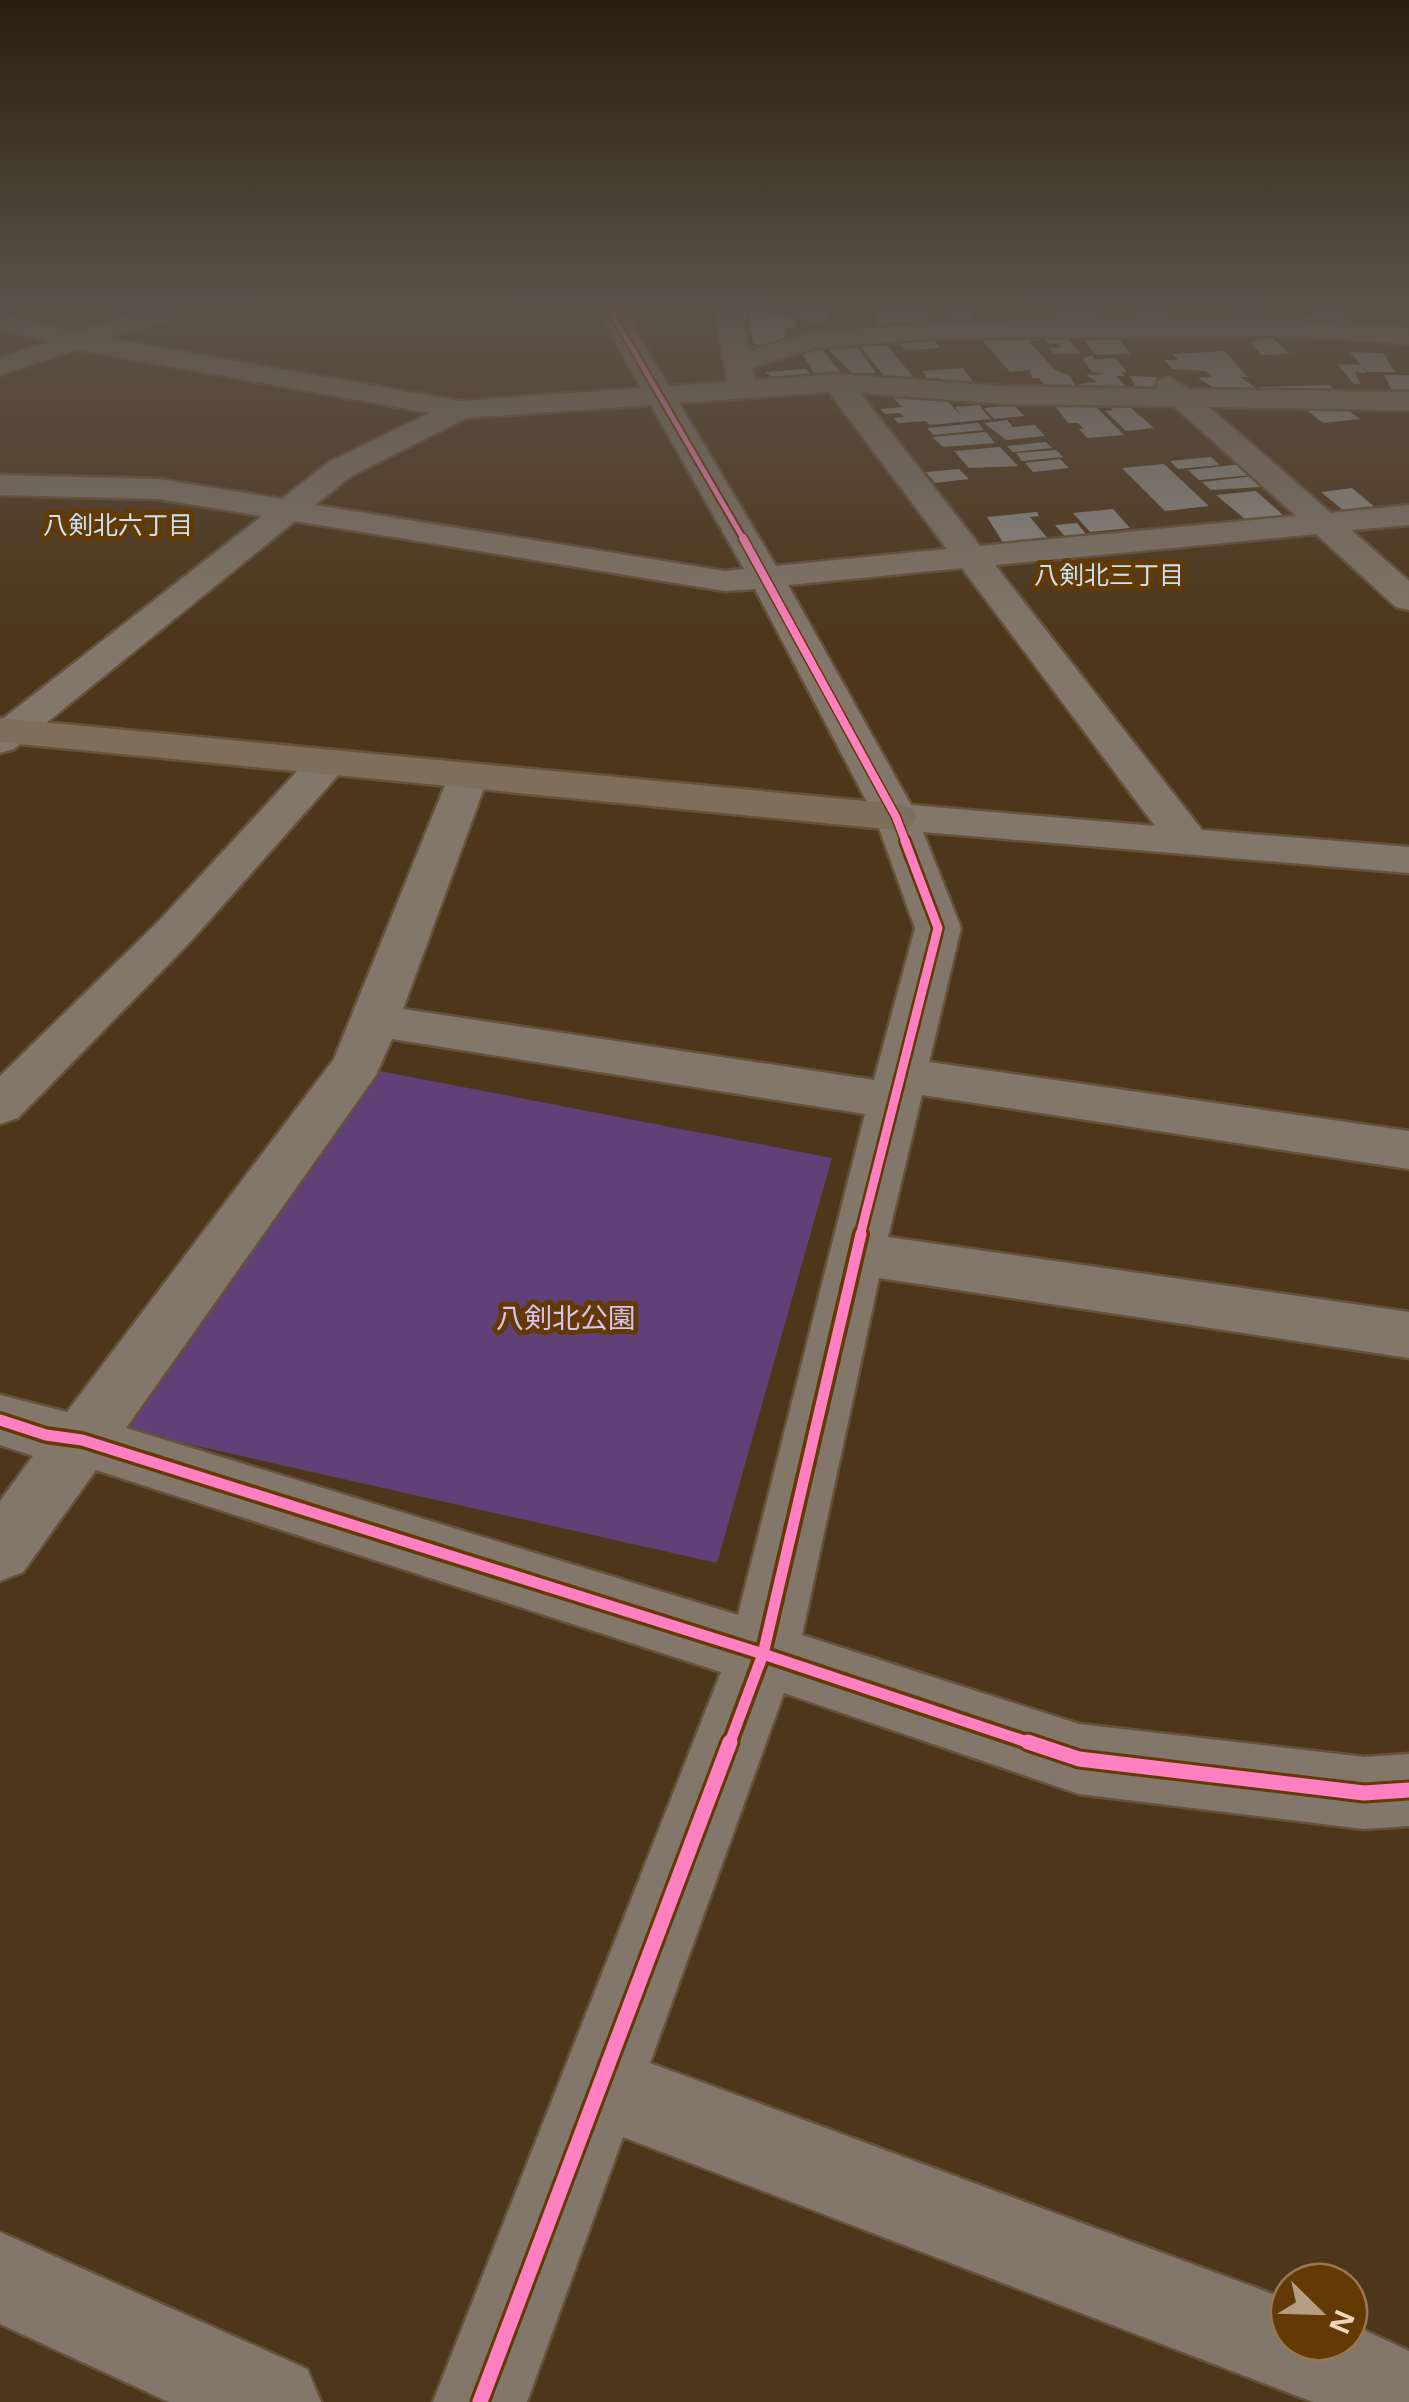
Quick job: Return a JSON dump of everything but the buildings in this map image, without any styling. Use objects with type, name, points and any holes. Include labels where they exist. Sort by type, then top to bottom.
[{"type":"street","points":[[4,734],[340,469],[446,417]]},
{"type":"street","points":[[480,2402],[762,1654],[856,1253],[938,928],[896,817],[768,579],[672,417]]},
{"type":"street","points":[[865,417],[1189,842]]},
{"type":"street","points":[[1200,417],[1409,599]]},
{"type":"street","points":[[0,485],[158,488],[725,580],[768,579],[1409,515]]},
{"type":"street","points":[[0,508],[33,486]]},
{"type":"street","points":[[4,734],[1409,860]]},
{"type":"street","points":[[0,1106],[175,931],[326,764]]},
{"type":"street","points":[[0,1552],[358,1063],[467,777]]},
{"type":"street","points":[[374,1020],[1409,1150]]},
{"type":"street","points":[[856,1253],[1409,1335]]},
{"type":"street","points":[[0,1420],[46,1435],[82,1440],[762,1654],[1079,1760],[1364,1793],[1409,1790]]},
{"type":"street","points":[[600,2086],[1351,2370],[1406,2402]]},
{"type":"street","points":[[0,2277],[274,2402]]},
{"type":"green space","name":"八剣北公園","points":[[369,1069],[832,1158],[717,1563],[112,1427]]},
{"type":"cycle path","points":[[480,2402],[763,1654],[856,1253],[938,928],[896,817],[767,579],[672,417]]},
{"type":"cycle path","points":[[0,1420],[46,1435],[82,1440],[763,1654],[1079,1759],[1364,1793],[1409,1790]]},
{"type":"district","name":"八剣北六丁目","points":[[118,524]]},
{"type":"district","name":"八剣北三丁目","points":[[1109,574]]}]
